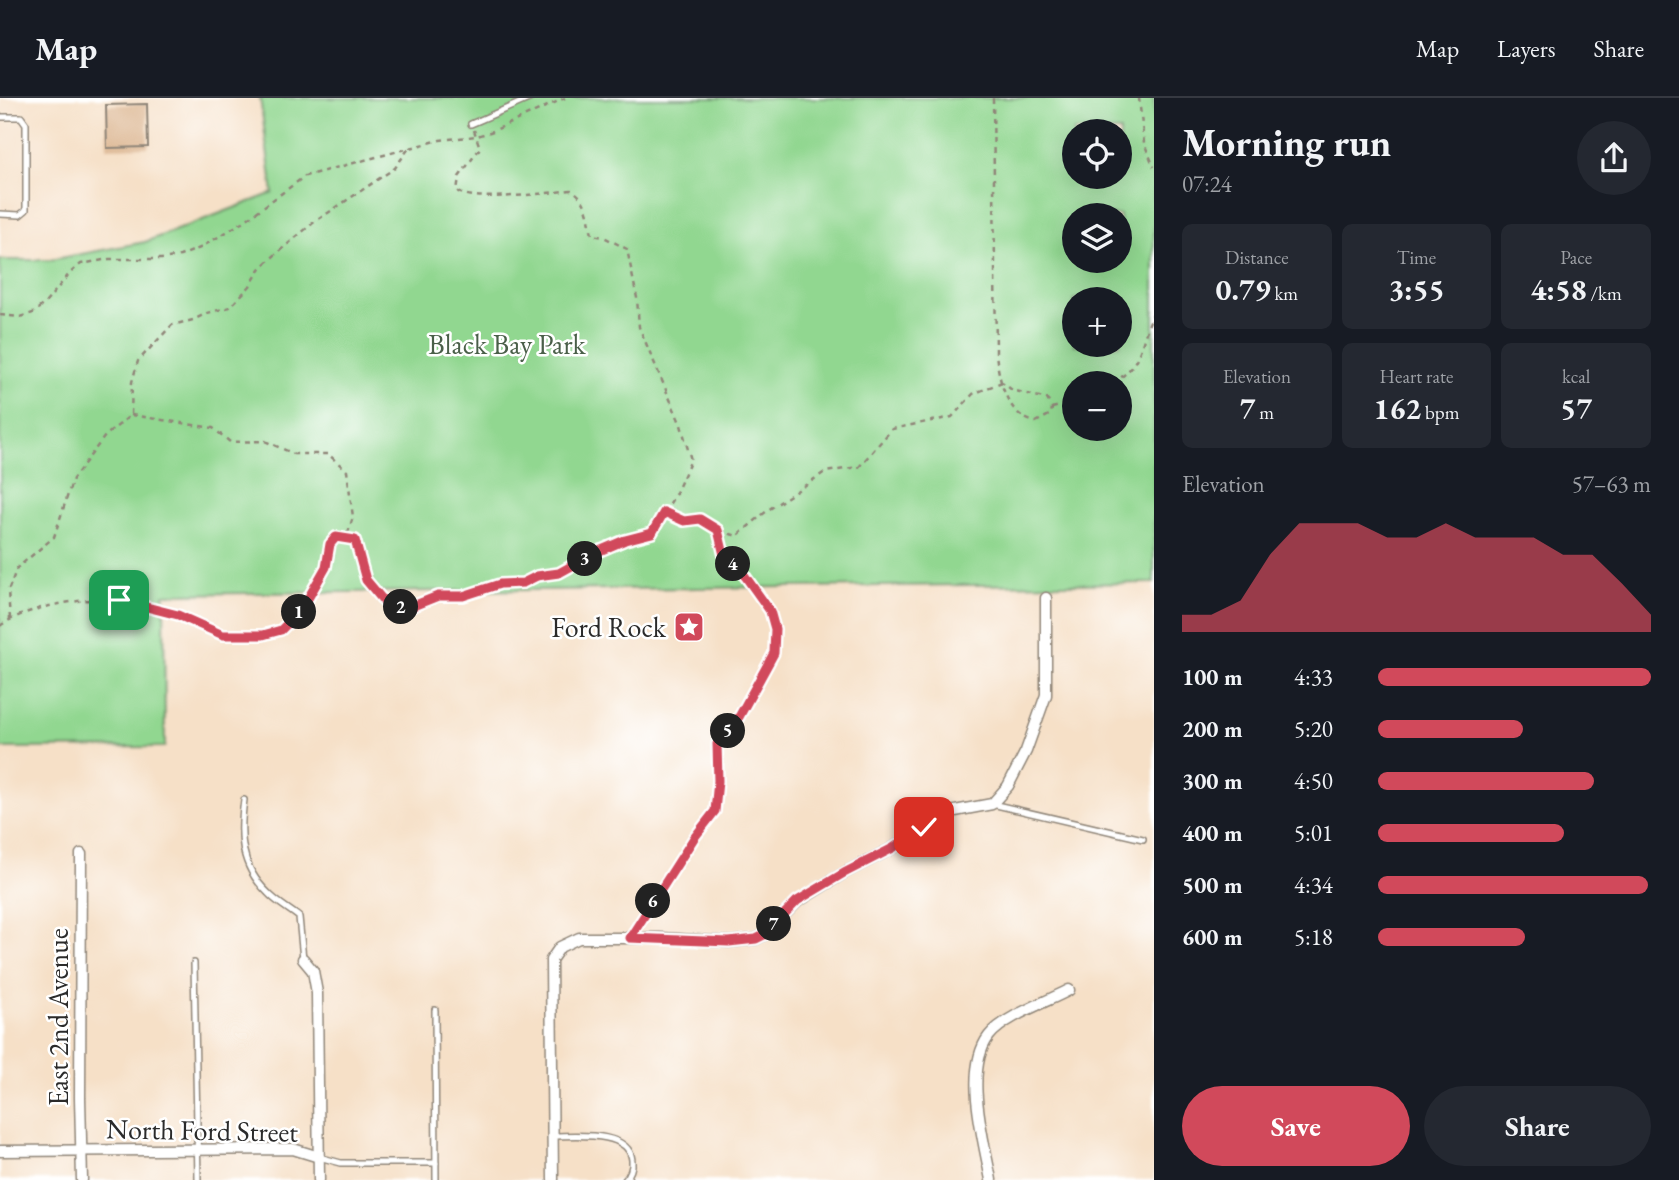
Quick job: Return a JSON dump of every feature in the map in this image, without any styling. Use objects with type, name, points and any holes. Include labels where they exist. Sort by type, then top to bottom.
[{"type":"street","points":[[553,1180],[551,960],[560,947],[579,938],[729,942],[756,939],[764,935],[797,901],[827,882],[893,848],[930,823],[955,811],[992,804],[1007,786],[1027,751],[1046,695],[1046,598]]},
{"type":"street","name":"East 2nd Avenue","points":[[81,854],[82,1180]]},
{"type":"street","points":[[303,959],[313,971],[317,993],[319,1180]]},
{"type":"street","points":[[990,1180],[976,1088],[976,1069],[982,1049],[990,1035],[1007,1022],[1069,990]]},
{"type":"street","name":"North Ford Street","points":[[0,1151],[293,1149],[319,1157]]},
{"type":"lane","points":[[471,124],[531,98]]},
{"type":"lane","points":[[0,117],[21,117],[24,120],[26,210],[20,215],[0,214]]},
{"type":"lane","points":[[244,800],[240,827],[245,860],[267,893],[299,917],[303,959]]},
{"type":"lane","points":[[992,804],[1143,839]]},
{"type":"lane","points":[[194,963],[198,1180]]},
{"type":"lane","points":[[435,1010],[436,1180]]},
{"type":"lane","points":[[553,1136],[599,1137],[618,1141],[629,1149],[633,1161],[630,1175],[625,1180]]},
{"type":"lane","points":[[319,1157],[341,1163],[436,1163]]},
{"type":"path","points":[[0,315],[20,317],[33,313],[46,302],[69,273],[81,264],[180,256],[222,237],[305,176],[440,140],[477,136],[565,98]]},
{"type":"path","points":[[993,98],[996,352],[1002,382],[1014,410],[1023,418],[1039,421],[1051,414],[1052,408],[1047,399],[1012,390],[1002,382]]},
{"type":"path","points":[[1139,98],[1144,143],[1154,167]]},
{"type":"path","points":[[0,626],[10,619],[53,604],[119,600],[178,615],[223,635],[263,635],[281,630],[302,609],[326,567],[330,544],[336,537],[355,540],[366,580],[387,605],[408,608],[438,596],[463,596],[500,584],[523,583],[537,576],[559,573],[616,544],[652,533],[691,460],[681,425],[639,327],[637,298],[627,249],[604,237],[592,235],[586,209],[577,193],[571,191],[482,197],[462,195],[457,191],[459,177],[480,148],[477,136]]},
{"type":"path","points":[[131,415],[132,382],[138,361],[172,324],[230,307],[276,254],[313,223],[395,167],[409,148]]},
{"type":"path","points":[[1130,371],[1143,347],[1154,312]]},
{"type":"path","points":[[664,512],[684,521],[700,519],[718,530],[737,536],[768,510],[825,472],[859,467],[892,429],[952,417],[973,394],[1002,382]]},
{"type":"path","points":[[1052,408],[1062,405]]},
{"type":"path","points":[[10,619],[8,591],[18,568],[54,537],[73,479],[105,436],[131,415],[213,428],[230,442],[265,441],[294,454],[328,454],[347,471],[353,517],[346,538]]},
{"type":"path","points":[[630,938],[672,871],[715,811],[718,781],[717,744],[739,717],[774,653],[775,629],[770,611],[745,576],[724,555],[718,530]]},
{"type":"green space","name":"Black Bay Park","points":[[260,98],[1154,98],[1154,583],[164,594],[165,747],[0,748],[0,260],[50,260],[145,242],[273,193]]},
{"type":"building","points":[[147,104],[148,147],[107,148],[106,105]]},
{"type":"place","name":"Ford Rock","points":[[689,627]]},
{"type":"route","points":[[119,600],[178,615],[223,635],[263,635],[281,630],[302,609],[326,567],[330,544],[336,537],[355,540],[366,580],[387,605],[408,608],[438,596],[463,596],[500,584],[523,583],[537,576],[559,573],[597,552],[625,540],[652,533],[664,512],[684,521],[700,519],[718,530],[724,555],[745,576],[770,611],[775,629],[774,653],[739,717],[717,744],[718,781],[715,811],[694,838],[630,938],[729,942],[756,939],[764,935],[797,901],[893,848],[924,827]]}]
